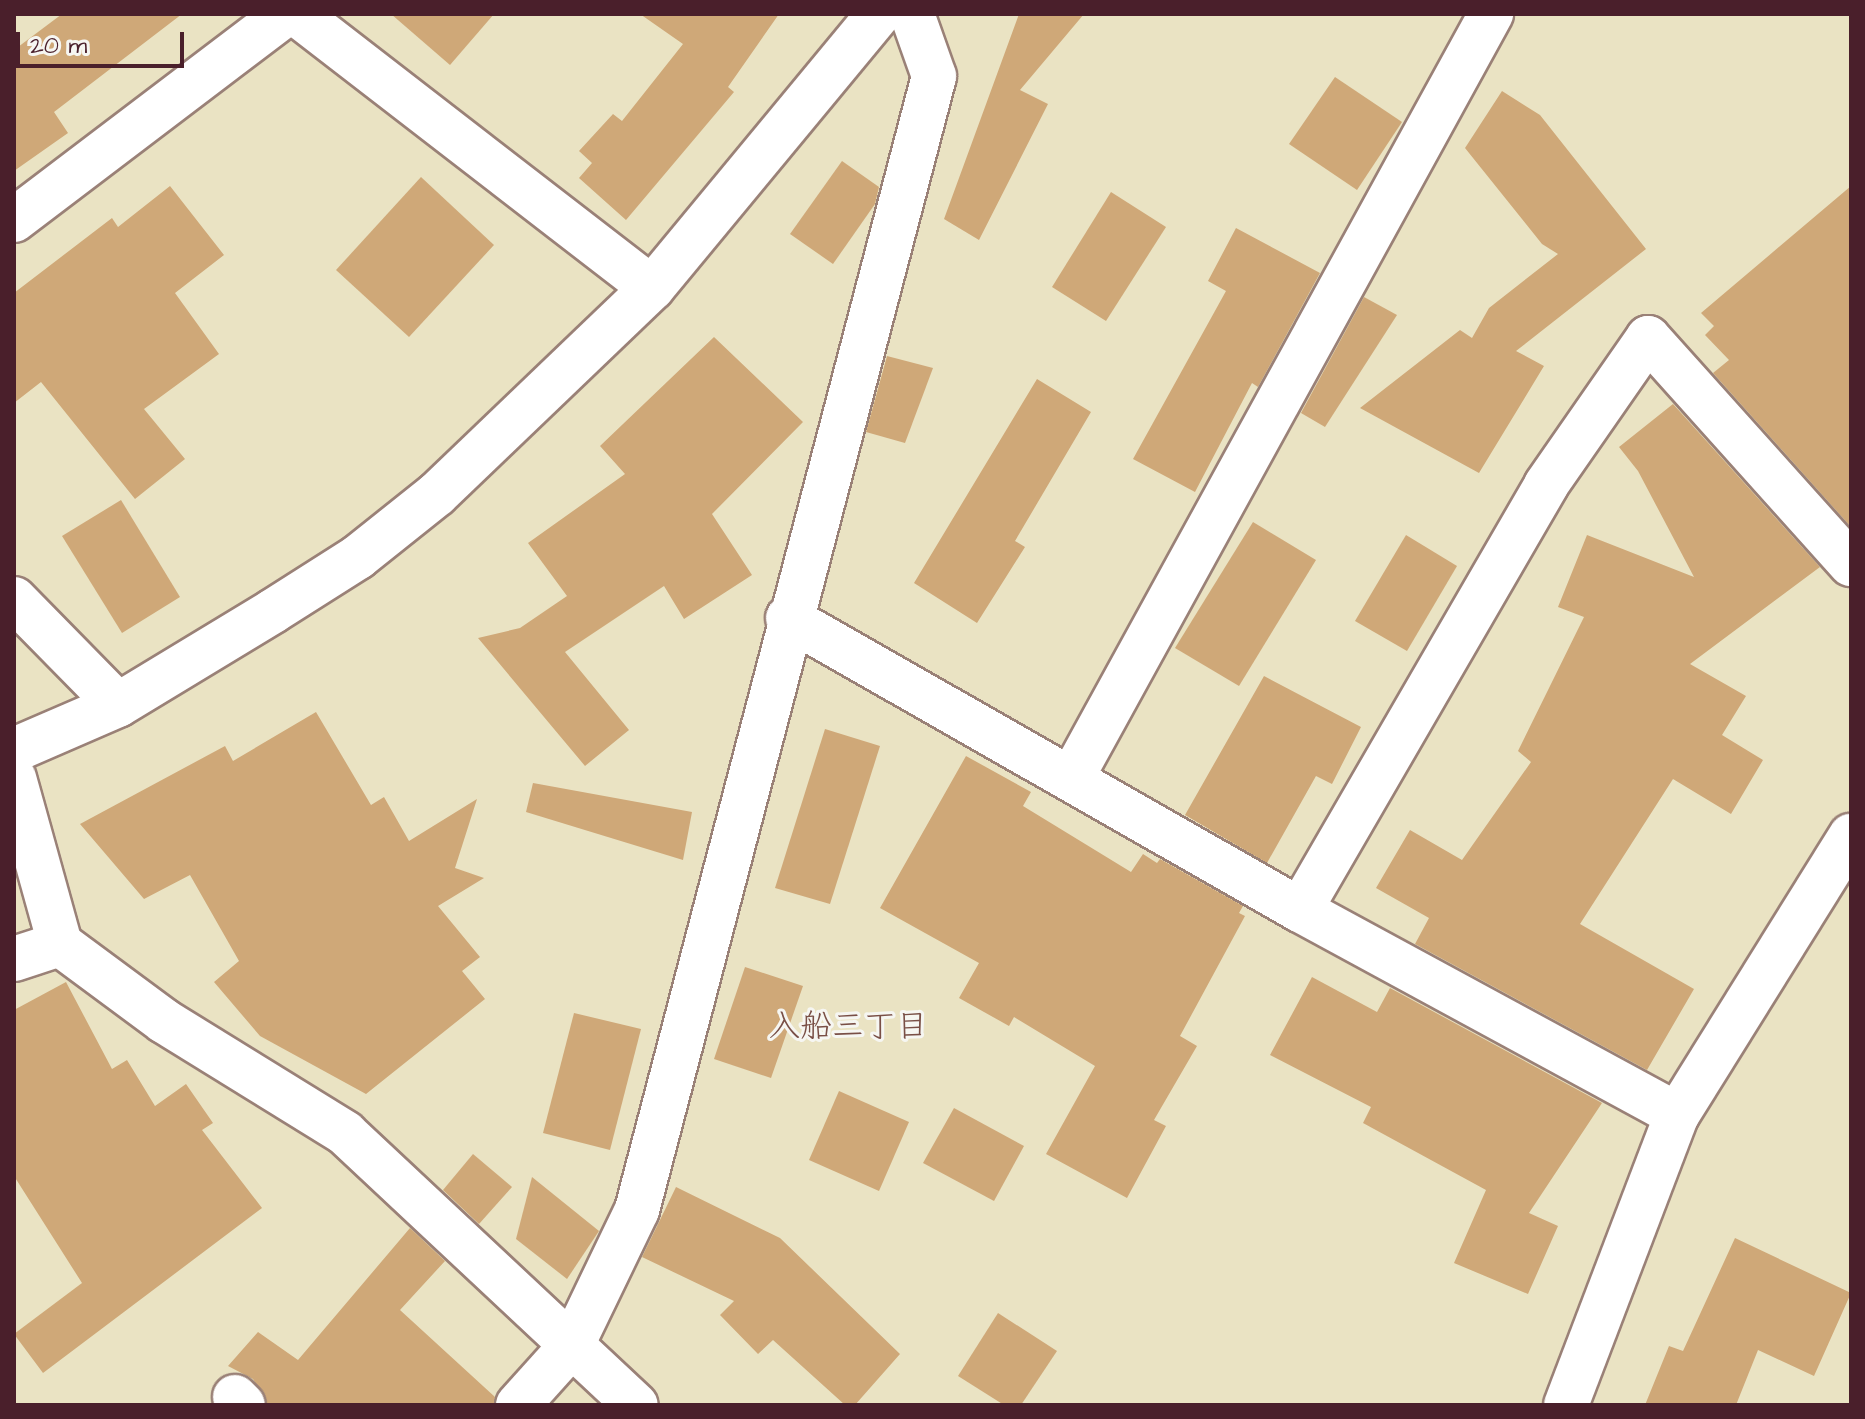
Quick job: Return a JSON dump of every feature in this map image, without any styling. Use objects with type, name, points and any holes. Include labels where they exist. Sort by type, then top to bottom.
[{"type":"street","points":[[14,220],[285,14]]},
{"type":"street","points":[[297,14],[652,288]]},
{"type":"street","points":[[14,750],[118,705],[358,557],[437,494],[652,288],[879,14]]},
{"type":"street","points":[[518,1405],[572,1345],[637,1210],[788,618],[934,76],[912,14]]},
{"type":"street","points":[[1071,779],[1491,14]]},
{"type":"street","points":[[1300,910],[1546,485],[1648,338],[1851,564]]},
{"type":"street","points":[[14,599],[118,705]]},
{"type":"street","points":[[788,618],[1300,910],[1677,1115]]},
{"type":"street","points":[[14,778],[60,944],[164,1021],[345,1133],[636,1405]]},
{"type":"street","points":[[1566,1405],[1677,1115],[1851,836]]},
{"type":"street","points":[[14,959],[60,944]]},
{"type":"building","points":[[62,14],[182,14],[54,112],[68,133],[14,171],[14,50]]},
{"type":"building","points":[[391,14],[494,14],[450,65]]},
{"type":"building","points":[[640,14],[779,14],[728,87],[734,92],[626,220],[579,178],[592,163],[579,151],[613,114],[622,121],[683,44]]},
{"type":"building","points":[[1019,14],[1084,14],[1020,90],[1048,104],[979,240],[944,219]]},
{"type":"building","points":[[1335,77],[1402,122],[1357,190],[1289,144]]},
{"type":"building","points":[[1502,91],[1540,115],[1646,249],[1516,351],[1544,366],[1479,473],[1360,408],[1460,330],[1472,338],[1489,308],[1558,254],[1542,244],[1465,148]]},
{"type":"building","points":[[842,161],[879,187],[875,204],[833,264],[790,234]]},
{"type":"building","points":[[421,177],[494,245],[409,337],[336,270]]},
{"type":"building","points":[[170,186],[224,255],[175,293],[219,354],[144,409],[185,459],[135,499],[41,382],[14,403],[14,293],[112,218],[118,227]]},
{"type":"building","points":[[1851,186],[1851,527],[1713,373],[1729,360],[1705,335],[1714,326],[1701,313]]},
{"type":"building","points":[[1111,192],[1166,227],[1106,321],[1052,287]]},
{"type":"building","points":[[1236,228],[1320,273],[1258,387],[1252,383],[1195,492],[1133,459],[1226,291],[1208,281]]},
{"type":"building","points":[[1364,297],[1397,315],[1325,427],[1301,413]]},
{"type":"building","points":[[714,337],[803,422],[712,514],[752,575],[684,619],[664,586],[565,652],[629,730],[585,766],[478,638],[520,628],[567,596],[528,543],[625,474],[600,446]]},
{"type":"building","points":[[887,356],[933,368],[905,443],[866,432]]},
{"type":"building","points":[[1037,379],[1091,412],[1015,541],[1025,547],[977,623],[914,583]]},
{"type":"building","points":[[1673,404],[1820,567],[1690,664],[1746,696],[1722,735],[1763,760],[1731,814],[1673,779],[1580,924],[1694,989],[1647,1070],[1415,944],[1429,918],[1376,888],[1410,830],[1462,860],[1531,762],[1518,751],[1584,617],[1558,607],[1587,535],[1694,577],[1638,471],[1619,447]]},
{"type":"building","points":[[121,500],[180,597],[122,633],[62,536]]},
{"type":"building","points":[[1253,522],[1316,560],[1239,686],[1175,648]]},
{"type":"building","points":[[1406,535],[1457,566],[1407,651],[1355,621]]},
{"type":"building","points":[[1264,676],[1361,727],[1332,784],[1316,776],[1267,863],[1185,815]]},
{"type":"building","points":[[316,712],[371,805],[384,797],[409,841],[477,799],[455,868],[484,878],[438,906],[480,957],[462,971],[485,999],[366,1094],[260,1036],[214,982],[239,961],[190,875],[144,899],[80,824],[225,746],[233,761]]},
{"type":"building","points":[[825,729],[880,746],[830,904],[775,888]]},
{"type":"building","points":[[966,756],[1031,792],[1023,806],[1131,872],[1143,854],[1157,863],[1160,859],[1243,906],[1239,913],[1245,916],[1180,1036],[1197,1046],[1154,1120],[1166,1126],[1127,1198],[1046,1154],[1095,1066],[1014,1017],[1009,1026],[959,998],[979,963],[880,908]]},
{"type":"building","points":[[533,783],[692,812],[683,860],[526,812]]},
{"type":"building","points":[[745,967],[803,986],[771,1078],[714,1059]]},
{"type":"building","points":[[1312,977],[1377,1012],[1390,988],[1602,1103],[1529,1213],[1558,1226],[1528,1294],[1454,1263],[1486,1190],[1363,1123],[1371,1107],[1270,1055]]},
{"type":"building","points":[[66,982],[112,1069],[127,1060],[155,1106],[186,1084],[213,1123],[202,1130],[262,1208],[43,1373],[14,1334],[82,1283],[14,1176],[14,1010]]},
{"type":"building","points":[[574,1013],[641,1029],[610,1150],[543,1133]]},
{"type":"building","points":[[839,1091],[909,1122],[879,1191],[809,1160]]},
{"type":"building","points":[[954,1108],[1024,1146],[994,1201],[923,1163]]},
{"type":"building","points":[[473,1154],[512,1187],[479,1224],[443,1190]]},
{"type":"building","points":[[532,1177],[599,1231],[567,1279],[516,1239]]},
{"type":"building","points":[[676,1187],[780,1238],[900,1354],[855,1405],[845,1405],[773,1340],[758,1354],[720,1315],[734,1301],[642,1257]]},
{"type":"building","points":[[410,1228],[445,1261],[400,1310],[495,1397],[494,1405],[267,1405],[253,1379],[228,1366],[258,1332],[298,1360]]},
{"type":"building","points":[[1735,1238],[1851,1293],[1814,1376],[1758,1350],[1736,1405],[1645,1405],[1669,1346],[1683,1351]]},
{"type":"building","points":[[998,1313],[1057,1351],[1021,1405],[1004,1405],[958,1376]]},
{"type":"district","name":"入船三丁目","points":[[848,1027]]}]
